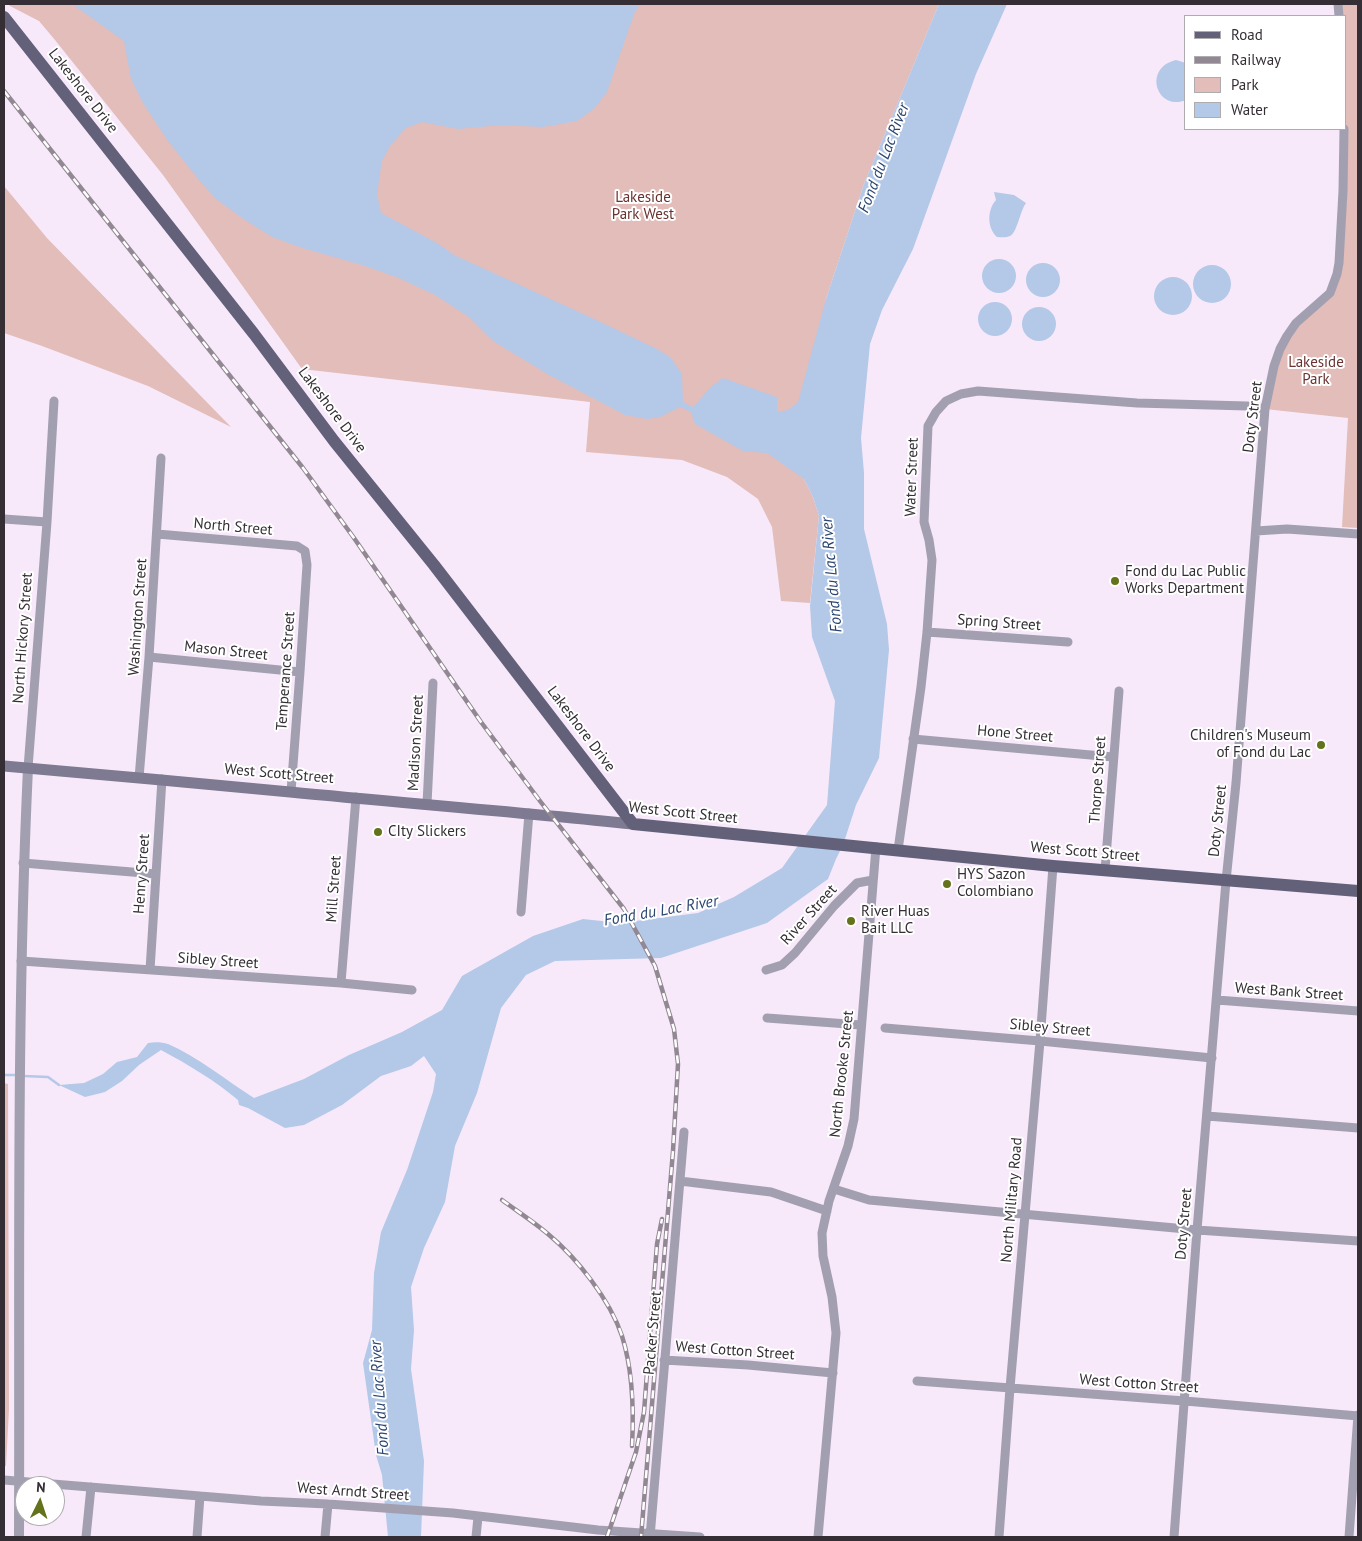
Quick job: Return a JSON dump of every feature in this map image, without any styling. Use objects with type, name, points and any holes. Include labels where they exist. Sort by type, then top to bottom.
[{"type":"main road","name":"Lakeshore Drive","points":[[4,18],[254,334],[334,441],[434,565],[633,824]]},
{"type":"main road","name":"West Scott Street","points":[[4,766],[529,813],[1053,866],[1358,891]]},
{"type":"street","name":"Doty Street","points":[[1174,1537],[1197,1230],[1236,783],[1242,685],[1265,409],[1274,366],[1286,336],[1296,323],[1330,293],[1337,274],[1343,191],[1344,130]]},
{"type":"street","name":"Water Street","points":[[898,850],[927,632],[932,560],[924,522],[928,426],[936,412],[946,401],[961,394],[980,391],[1137,404],[1247,406],[1265,409]]},
{"type":"street","name":"North Hickory Street","points":[[19,1476],[18,1304],[21,961],[24,863],[28,768],[47,522],[54,401]]},
{"type":"street","name":"Washington Street","points":[[139,778],[162,458]]},
{"type":"street","points":[[4,520],[47,522]]},
{"type":"street","points":[[1256,531],[1287,529],[1358,534]]},
{"type":"street","name":"North Street","points":[[157,534],[296,546],[305,551]]},
{"type":"street","name":"Temperance Street","points":[[291,792],[307,559],[305,551]]},
{"type":"street","name":"Spring Street","points":[[927,632],[1068,642]]},
{"type":"street","name":"Mason Street","points":[[149,657],[300,672]]},
{"type":"street","name":"Madison Street","points":[[427,804],[433,683]]},
{"type":"street","name":"Thorpe Street","points":[[1105,870],[1119,692]]},
{"type":"street","name":"Hone Street","points":[[914,739],[1113,757]]},
{"type":"street","name":"Henry Street","points":[[150,970],[162,779]]},
{"type":"street","name":"Mill Street","points":[[341,983],[356,797]]},
{"type":"street","points":[[521,912],[529,813]]},
{"type":"street","name":"North Brooke Street","points":[[818,1537],[836,1333],[832,1297],[822,1246],[823,1228],[851,1134],[857,1088],[876,847]]},
{"type":"street","points":[[24,863],[156,874]]},
{"type":"street","name":"North Military Road","points":[[999,1537],[1053,866]]},
{"type":"street","name":"River Street","points":[[766,970],[782,965],[857,883],[873,880]]},
{"type":"street","name":"Sibley Street","points":[[21,961],[341,983],[412,990]]},
{"type":"street","name":"West Bank Street","points":[[1217,1000],[1358,1011]]},
{"type":"street","points":[[768,1018],[861,1025]]},
{"type":"street","name":"Sibley Street","points":[[885,1028],[1212,1058]]},
{"type":"street","points":[[1207,1116],[1358,1128]]},
{"type":"street","name":"Packer Street","points":[[650,1536],[684,1132]]},
{"type":"street","points":[[680,1181],[772,1192],[827,1210]]},
{"type":"street","points":[[834,1189],[869,1200],[1197,1230],[1358,1241]]},
{"type":"street","name":"West Cotton Street","points":[[664,1360],[833,1373]]},
{"type":"street","name":"West Cotton Street","points":[[917,1381],[1358,1415]]},
{"type":"street","points":[[1349,1537],[1358,1415]]},
{"type":"street","name":"West Arndt Street","points":[[65,1485],[261,1501],[452,1513],[650,1536],[700,1537]]},
{"type":"street","points":[[86,1537],[91,1487]]},
{"type":"street","points":[[197,1537],[200,1496]]},
{"type":"street","points":[[325,1537],[328,1504]]},
{"type":"street","points":[[476,1537],[478,1517]]},
{"type":"green space","name":"Lakeside Park West","points":[[8,4],[939,4],[864,184],[826,299],[804,479],[813,497],[819,516],[810,603],[781,601],[772,527],[758,499],[727,477],[682,460],[586,452],[590,402],[302,369],[163,175],[55,40],[39,21]]},
{"type":"green space","name":"Lakeside Park","points":[[1338,4],[1358,4],[1358,528],[1342,527],[1348,418],[1265,409],[1280,349],[1333,284],[1347,130],[1347,15],[1339,15]]},
{"type":"green space","points":[[4,186],[47,238],[231,427],[148,386],[4,333]]},
{"type":"green space","points":[[4,1083],[8,1084],[9,1409],[6,1466],[4,1466]]},
{"type":"water","name":"Fond du Lac River","points":[[72,4],[640,4],[634,14],[607,92],[595,108],[577,121],[543,127],[501,125],[458,129],[422,122],[406,128],[390,146],[382,161],[377,194],[381,213],[437,243],[454,255],[659,350],[671,358],[682,374],[683,402],[693,407],[712,386],[723,378],[777,397],[777,412],[788,410],[798,402],[826,299],[864,184],[939,4],[1007,4],[976,74],[913,249],[882,310],[870,344],[861,438],[864,473],[864,529],[887,624],[889,650],[879,758],[856,805],[843,845],[828,879],[767,923],[661,958],[555,961],[526,975],[501,1008],[477,1093],[455,1146],[445,1202],[424,1248],[411,1287],[414,1330],[411,1369],[424,1461],[421,1537],[388,1537],[382,1475],[376,1455],[363,1363],[372,1330],[374,1273],[381,1232],[407,1170],[433,1092],[436,1074],[424,1056],[411,1066],[381,1076],[342,1105],[304,1125],[285,1128],[239,1105],[238,1100],[220,1086],[161,1050],[105,1092],[85,1097],[59,1085],[84,1083],[103,1074],[117,1062],[137,1057],[148,1043],[158,1042],[179,1049],[254,1098],[304,1079],[349,1055],[402,1032],[442,1010],[462,976],[533,936],[583,919],[620,923],[698,913],[734,897],[782,868],[827,805],[835,701],[812,637],[810,606],[819,516],[813,497],[804,479],[767,453],[743,451],[695,424],[691,412],[680,407],[660,417],[647,419],[625,415],[549,375],[493,341],[469,317],[435,295],[399,278],[272,237],[245,220],[216,199],[168,141],[143,103],[131,79],[124,41]]},
{"type":"water","points":[[1176,60],[1184,62],[1184,100],[1176,102],[1167,100],[1157,88],[1159,71],[1165,65]]},
{"type":"water","points":[[994,192],[1014,195],[1026,203],[1015,231],[1008,237],[997,237],[991,229],[989,219],[991,209],[996,200]]},
{"type":"water","points":[[999,259],[1011,264],[1016,276],[1011,288],[999,293],[987,288],[982,276],[987,264]]},
{"type":"water","points":[[1043,263],[1050,264],[1055,268],[1059,273],[1059,287],[1055,292],[1050,296],[1043,297],[1036,296],[1031,292],[1027,287],[1026,280],[1027,273],[1031,268],[1036,264]]},
{"type":"water","points":[[1212,265],[1219,266],[1225,271],[1230,277],[1230,291],[1225,297],[1219,302],[1212,303],[1205,302],[1199,297],[1194,291],[1193,284],[1194,277],[1199,271],[1205,266]]},
{"type":"water","points":[[1173,277],[1187,282],[1192,296],[1187,310],[1173,315],[1159,310],[1154,296],[1159,282]]},
{"type":"water","points":[[995,302],[1007,307],[1012,319],[1007,331],[995,336],[983,331],[978,319],[983,307]]},
{"type":"water","points":[[1039,307],[1046,308],[1051,312],[1055,317],[1055,331],[1051,336],[1046,340],[1039,341],[1032,340],[1027,336],[1023,331],[1022,324],[1023,317],[1027,312],[1032,308]]},
{"type":"waterway","points":[[4,1075],[17,1075]]},
{"type":"waterway","points":[[23,1076],[48,1077],[59,1085]]},
{"type":"railway","points":[[4,91],[303,468],[354,538],[481,722],[624,909],[655,966],[674,1029],[678,1064],[673,1151],[641,1537]]},
{"type":"railway","points":[[502,1200],[537,1225],[570,1255],[601,1294],[617,1322],[626,1349],[631,1376],[633,1404],[632,1446]]},
{"type":"railway","points":[[607,1537],[636,1452],[644,1412],[657,1244],[662,1219]]},
{"type":"place","name":"Fond du Lac Public Works Department","points":[[1115,581]]},
{"type":"place","name":"Children's Museum of Fond du Lac","points":[[1321,745]]},
{"type":"place","name":"CIty Slickers","points":[[378,832]]},
{"type":"place","name":"HYS Sazon Colombiano","points":[[947,884]]},
{"type":"place","name":"River Huas Bait LLC","points":[[851,921]]}]
